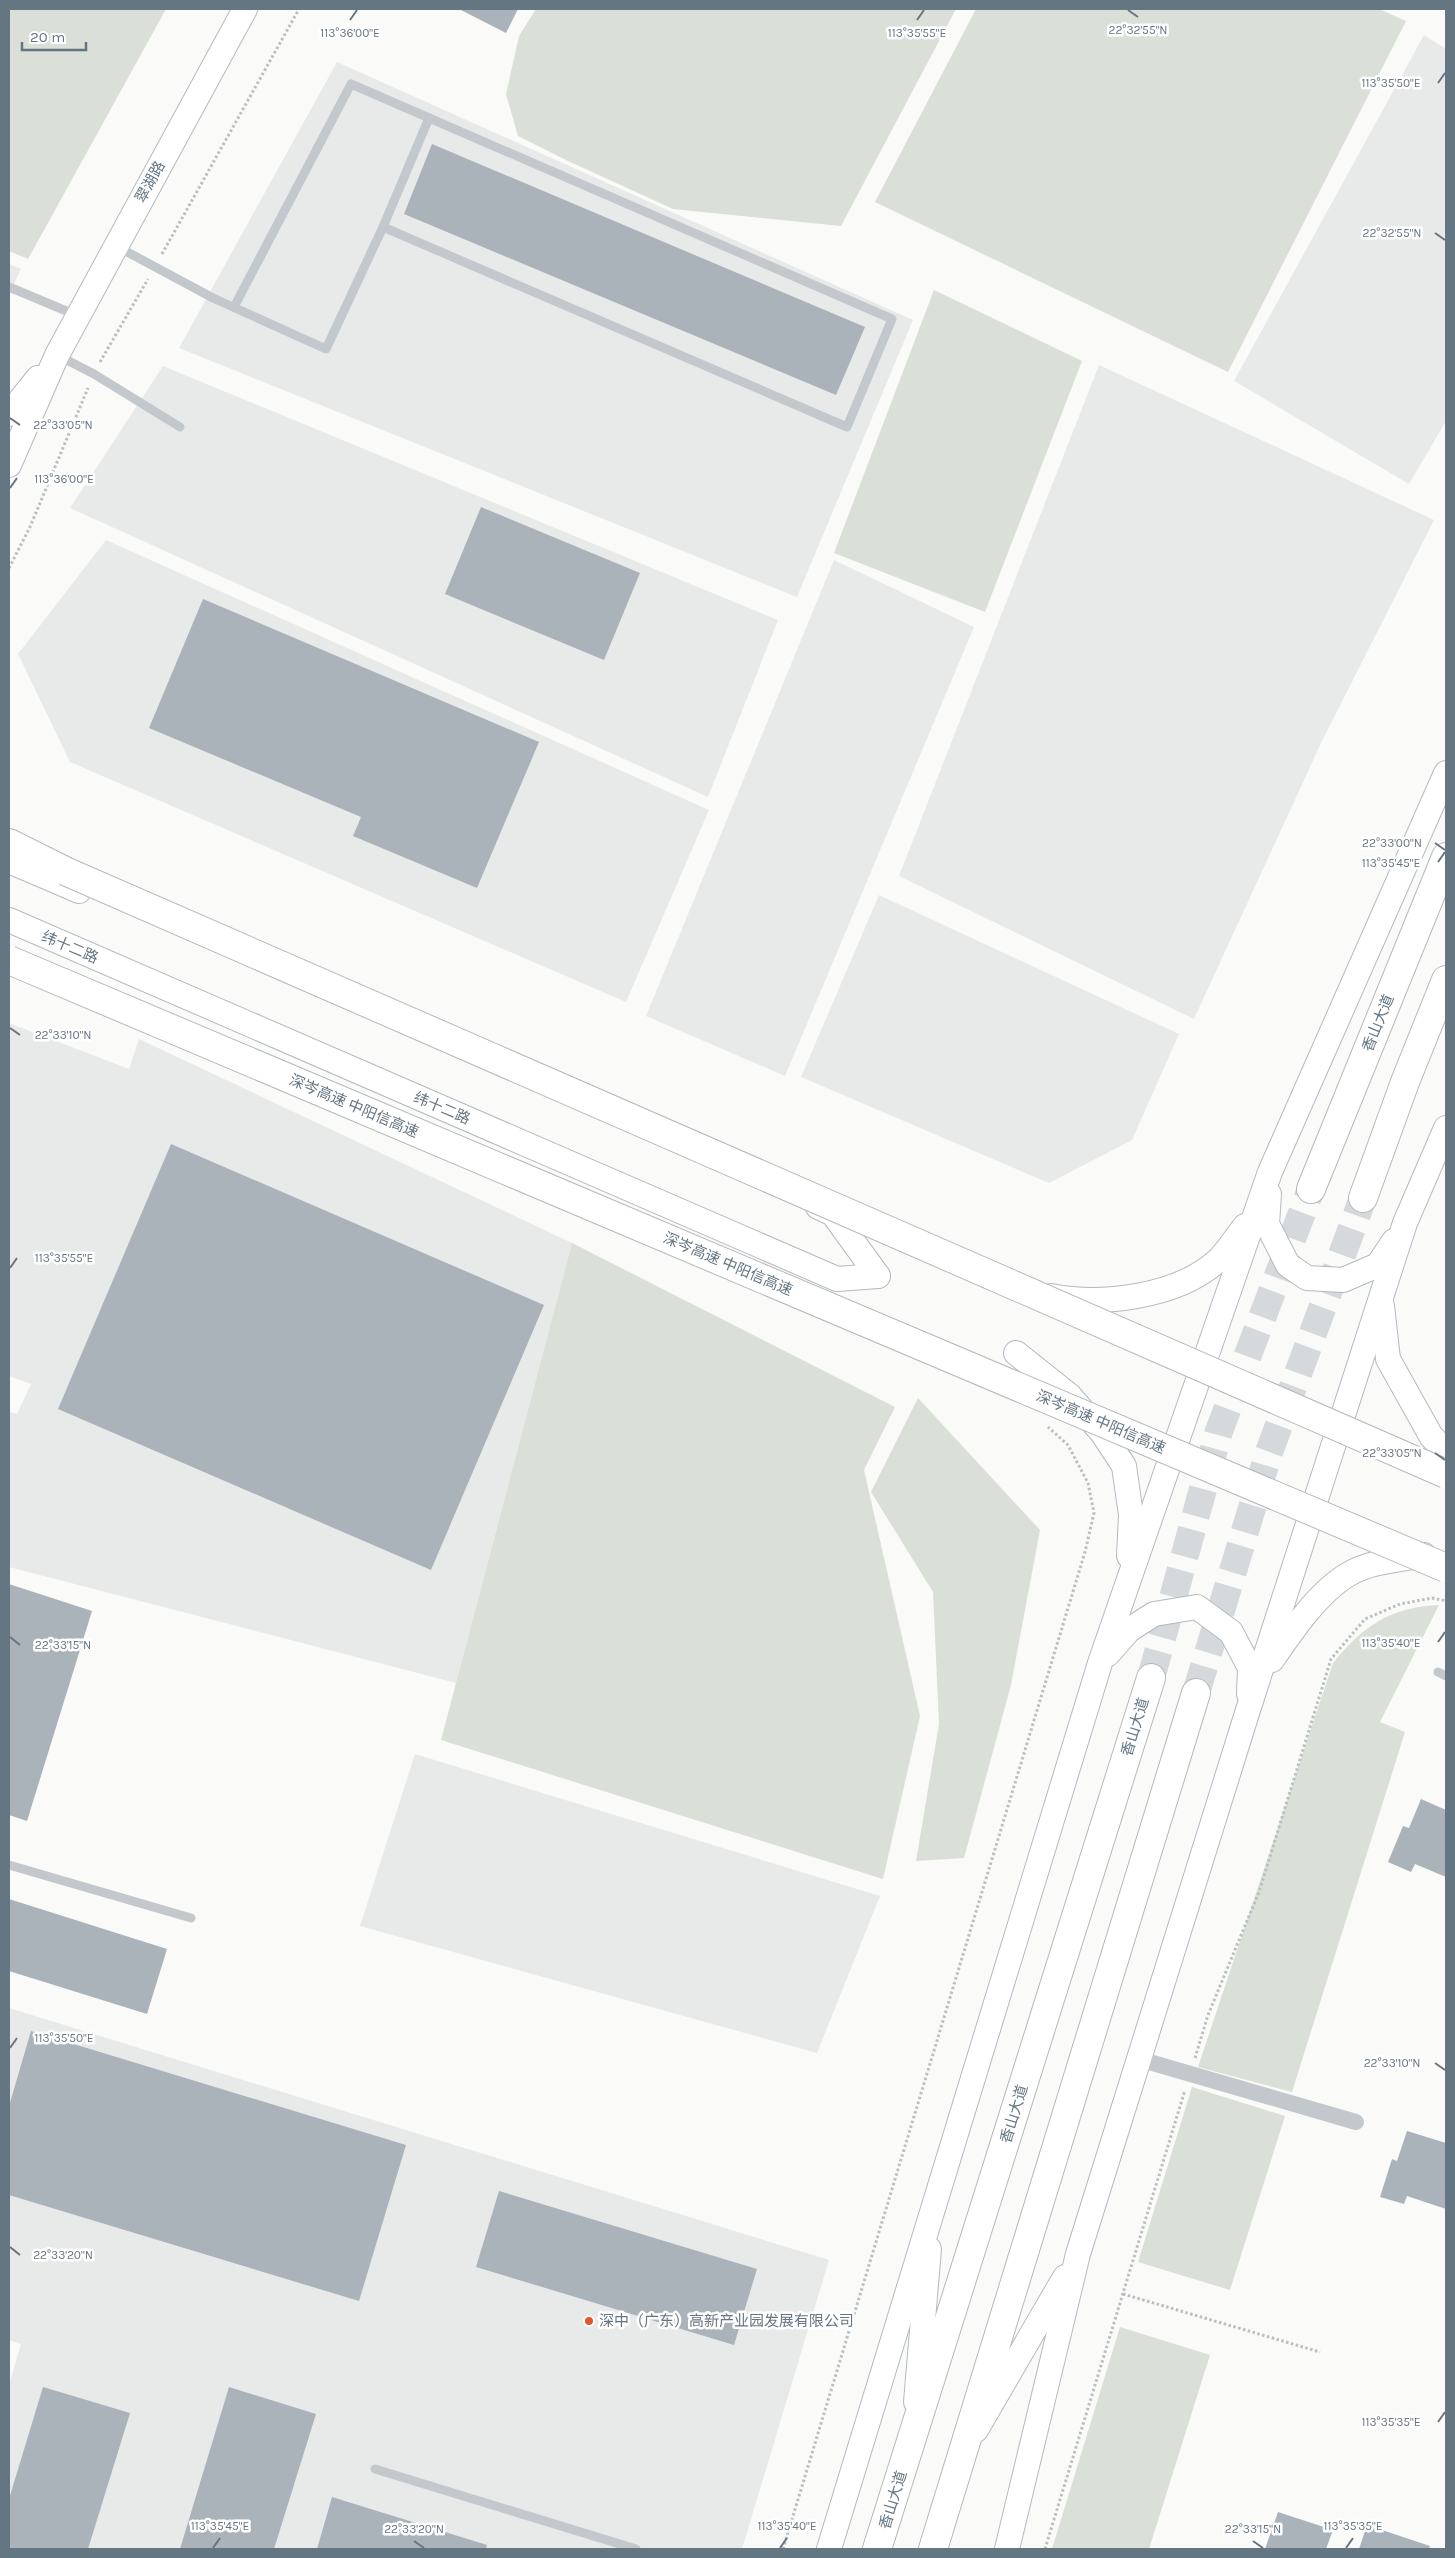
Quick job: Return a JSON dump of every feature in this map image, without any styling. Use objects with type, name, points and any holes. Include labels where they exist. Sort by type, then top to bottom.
[{"type":"highway","points":[[9,843],[64,871]]},
{"type":"highway","points":[[9,849],[64,871],[1446,1474]]},
{"type":"highway","name":"香山大道","points":[[1311,1189],[1446,857]]},
{"type":"highway","name":"深岑高速 中阳信高速","points":[[9,960],[1446,1568]]},
{"type":"highway","points":[[1363,1198],[1405,1082],[1446,980]]},
{"type":"highway","name":"香山大道","points":[[877,2549],[1151,1678]]},
{"type":"highway","points":[[933,2549],[1196,1693]]},
{"type":"main road","name":"翠湖路","points":[[9,466],[57,355],[245,9]]},
{"type":"main road","name":"翠湖路","points":[[9,414],[57,355]]},
{"type":"main road","points":[[829,2549],[1100,1663],[1256,1211],[1270,1172],[1446,773]]},
{"type":"main road","name":"纬十二路","points":[[9,861],[833,1214],[878,1276],[837,1279],[9,920]]},
{"type":"main road","points":[[1007,2549],[1078,2254],[1248,1710],[1405,1223],[1446,1128]]},
{"type":"main road","points":[[1270,1172],[1267,1224],[1288,1265],[1307,1278],[1343,1280],[1378,1265],[1405,1223]]},
{"type":"main road","points":[[1008,1288],[1076,1301],[1121,1300],[1179,1284],[1216,1262],[1256,1211]]},
{"type":"main road","points":[[1381,1299],[1388,1359],[1431,1436],[1446,1452]]},
{"type":"main road","points":[[1016,1353],[1070,1396],[1104,1434],[1124,1466],[1131,1516],[1128,1580]]},
{"type":"main road","points":[[1258,1680],[1314,1604],[1349,1574],[1377,1564],[1446,1554]]},
{"type":"main road","points":[[1100,1663],[1129,1630],[1154,1614],[1197,1607],[1231,1632],[1250,1668],[1248,1710]]},
{"type":"main road","points":[[913,2435],[934,2202]]},
{"type":"main road","points":[[963,2453],[1078,2254]]},
{"type":"street","points":[[1140,2059],[1356,2122]]},
{"type":"lane","points":[[234,307],[350,84],[892,319],[847,427],[383,227]]},
{"type":"lane","points":[[115,246],[156,266],[212,298],[326,349],[383,227],[429,118]]},
{"type":"lane","points":[[9,287],[79,316]]},
{"type":"lane","points":[[57,355],[94,374],[148,410],[180,427]]},
{"type":"lane","points":[[9,1865],[192,1918]]},
{"type":"lane","points":[[375,2469],[636,2549]]},
{"type":"path","points":[[9,568],[30,527],[94,374],[300,9]]},
{"type":"path","points":[[783,2549],[1087,1542],[1094,1513],[1088,1483],[1068,1445],[1044,1424]]},
{"type":"path","points":[[1045,2549],[1208,2015],[1259,1892],[1331,1659],[1365,1619],[1400,1604],[1432,1598],[1446,1601]]},
{"type":"path","points":[[1123,2294],[1320,2352]]},
{"type":"shaded area","points":[[9,9],[166,9],[28,259],[9,251]]},
{"type":"shaded area","points":[[536,9],[956,9],[841,226],[673,209],[518,136],[506,94],[519,36]]},
{"type":"shaded area","points":[[976,9],[1379,9],[1406,21],[1228,372],[875,202]]},
{"type":"shaded area","points":[[1424,35],[1446,49],[1446,421],[1409,484],[1234,381]]},
{"type":"shaded area","points":[[337,62],[913,320],[797,597],[179,348]]},
{"type":"shaded area","points":[[9,264],[21,269],[9,295]]},
{"type":"shaded area","points":[[934,290],[1082,361],[985,612],[834,553]]},
{"type":"shaded area","points":[[1099,365],[1434,520],[1322,741],[1194,1019],[899,876]]},
{"type":"shaded area","points":[[163,366],[778,620],[708,797],[70,508]]},
{"type":"shaded area","points":[[106,540],[709,810],[626,1002],[70,762],[18,654]]},
{"type":"shaded area","points":[[834,560],[974,627],[785,1076],[646,1016]]},
{"type":"shaded area","points":[[879,895],[1179,1034],[1132,1140],[1049,1183],[801,1077]]},
{"type":"shaded area","points":[[9,1023],[129,1069],[139,1039],[572,1243],[456,1683],[9,1567],[9,1412],[17,1414],[31,1384],[9,1376]]},
{"type":"shaded area","points":[[572,1243],[895,1407],[864,1470],[920,1716],[883,1879],[441,1740]]},
{"type":"shaded area","points":[[918,1398],[1040,1530],[1011,1685],[964,1858],[916,1861],[939,1724],[933,1592],[871,1492]]},
{"type":"shaded area","points":[[1439,1605],[1380,1722],[1405,1732],[1292,2092],[1198,2067],[1333,1663],[1355,1639],[1379,1621],[1392,1614],[1406,1610]]},
{"type":"shaded area","points":[[415,1754],[880,1896],[817,2053],[360,1926]]},
{"type":"shaded area","points":[[9,2008],[829,2260],[742,2549],[9,2549],[9,2385],[21,2344],[9,2340]]},
{"type":"shaded area","points":[[1192,2087],[1285,2116],[1230,2290],[1138,2262]]},
{"type":"shaded area","points":[[1120,2327],[1210,2355],[1149,2549],[1052,2549]]},
{"type":"building","points":[[459,9],[518,9],[506,33]]},
{"type":"building","points":[[432,144],[865,327],[836,395],[404,214]]},
{"type":"building","points":[[481,507],[640,573],[604,660],[445,594]]},
{"type":"building","points":[[203,599],[539,742],[477,888],[353,836],[361,817],[149,728]]},
{"type":"building","points":[[171,1144],[544,1305],[431,1570],[58,1409]]},
{"type":"building","points":[[9,1584],[92,1611],[27,1821],[9,1815]]},
{"type":"building","points":[[1421,1799],[1446,1810],[1446,1877],[1415,1864],[1411,1872],[1388,1862],[1403,1826],[1409,1828]]},
{"type":"building","points":[[9,1899],[167,1949],[147,2014],[9,1971]]},
{"type":"building","points":[[31,2031],[406,2145],[359,2301],[9,2195],[9,2106]]},
{"type":"building","points":[[1407,2131],[1446,2143],[1446,2209],[1407,2196],[1404,2204],[1380,2197],[1392,2159],[1397,2161]]},
{"type":"building","points":[[499,2191],[757,2269],[734,2345],[476,2267]]},
{"type":"building","points":[[43,2387],[130,2413],[88,2549],[9,2549],[9,2499]]},
{"type":"building","points":[[229,2387],[316,2414],[274,2549],[180,2549]]},
{"type":"building","points":[[332,2497],[487,2545],[486,2549],[317,2549]]},
{"type":"building","points":[[1278,2512],[1333,2530],[1326,2549],[1265,2549]]},
{"type":"building","points":[[1367,2525],[1430,2546],[1429,2549],[1359,2549]]},
{"type":"tunnel","points":[[1151,1678],[1219,1431],[1311,1189]]},
{"type":"tunnel","points":[[1196,1693],[1269,1452],[1363,1198]]},
{"type":"place","name":"深中（广东）高新产业园发展有限公司","points":[[589,2321]]}]
